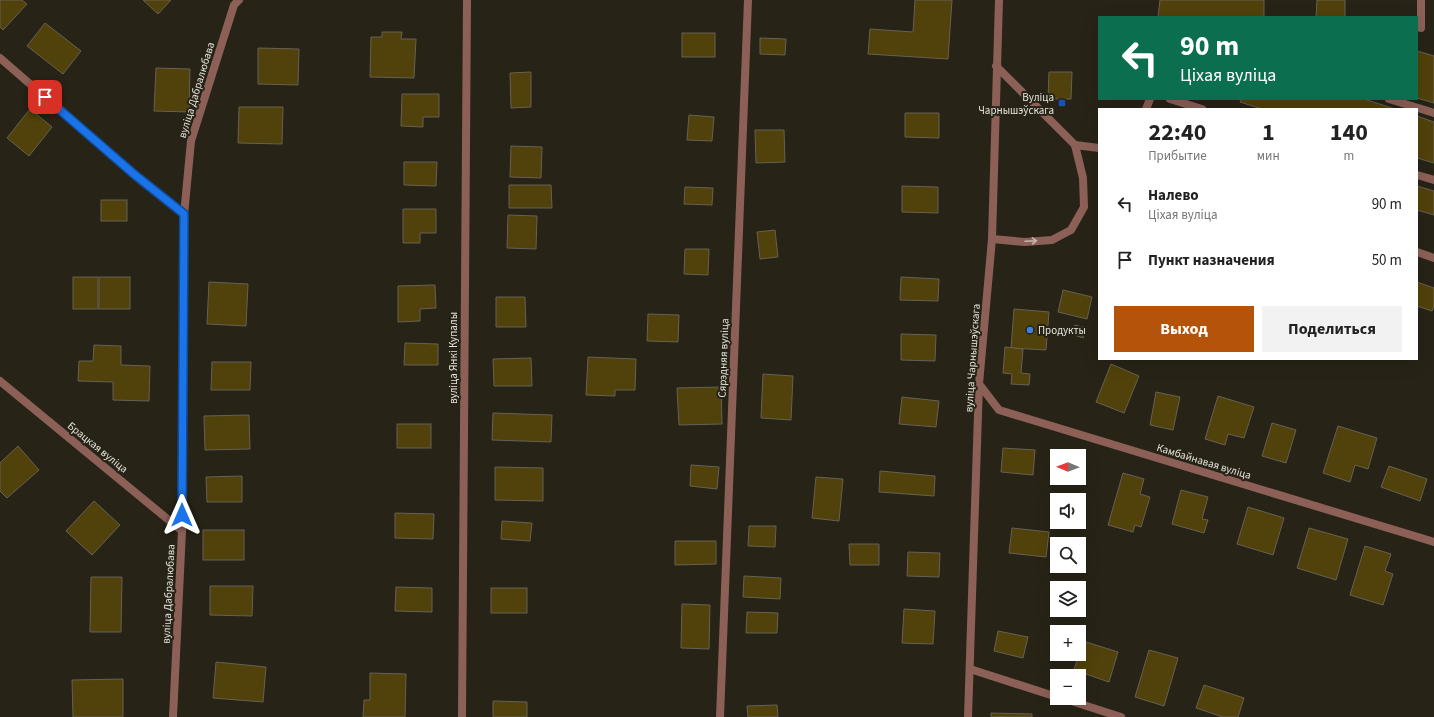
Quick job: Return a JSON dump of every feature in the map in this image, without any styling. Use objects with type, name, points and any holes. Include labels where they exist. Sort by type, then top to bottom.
[{"type":"street","name":"вуліца Дабралюбава","points":[[173,717],[182,531],[184,214],[191,141],[234,4],[239,0]]},
{"type":"street","name":"вуліца Янкі Купалы","points":[[462,717],[467,0]]},
{"type":"street","name":"Сярэдняя вуліца","points":[[720,717],[748,0]]},
{"type":"street","name":"вуліца Чарнышэўскага","points":[[968,717],[980,384],[992,239],[999,0]]},
{"type":"street","points":[[1421,0],[1421,28]]},
{"type":"street","points":[[0,58],[135,175],[184,214]]},
{"type":"street","points":[[992,239],[1024,242],[1052,240],[1071,230],[1084,207],[1083,178],[1075,145],[996,66]]},
{"type":"street","points":[[1173,100],[1199,108]]},
{"type":"street","points":[[1392,100],[1418,108]]},
{"type":"street","points":[[1418,108],[1434,113]]},
{"type":"street","points":[[1075,145],[1098,148]]},
{"type":"street","points":[[1418,175],[1434,180]]},
{"type":"street","points":[[1418,252],[1434,258]]},
{"type":"street","name":"Брацкая вуліца","points":[[0,381],[182,531]]},
{"type":"street","name":"Камбайнавая вуліца","points":[[980,384],[999,410],[1434,542]]},
{"type":"street","points":[[970,669],[1050,694]]},
{"type":"street","points":[[1084,705],[1121,717]]},
{"type":"building","points":[[0,0],[22,0],[27,4],[3,30],[0,27]]},
{"type":"building","points":[[143,0],[171,0],[158,14]]},
{"type":"building","points":[[915,0],[952,0],[948,59],[868,54],[870,29],[913,32]]},
{"type":"building","points":[[1160,0],[1264,0],[1264,16],[1158,16]]},
{"type":"building","points":[[1317,0],[1345,0],[1345,16],[1316,16]]},
{"type":"building","points":[[45,23],[81,51],[63,74],[27,46]]},
{"type":"building","points":[[382,32],[402,32],[401,39],[416,39],[414,78],[370,77],[371,37],[382,37]]},
{"type":"building","points":[[682,33],[715,33],[715,57],[682,57]]},
{"type":"building","points":[[760,38],[786,39],[785,55],[760,54]]},
{"type":"building","points":[[258,48],[299,49],[298,85],[258,84]]},
{"type":"building","points":[[1418,51],[1434,56],[1434,103],[1418,98]]},
{"type":"building","points":[[156,68],[190,69],[189,112],[154,111]]},
{"type":"building","points":[[531,72],[531,107],[511,108],[510,73]]},
{"type":"building","points":[[1049,72],[1072,72],[1071,99],[1048,99]]},
{"type":"building","points":[[402,94],[439,94],[439,117],[423,117],[423,127],[401,126]]},
{"type":"building","points":[[1241,100],[1367,100],[1392,108],[1259,108],[1240,102]]},
{"type":"building","points":[[239,107],[283,107],[282,144],[238,143]]},
{"type":"building","points":[[30,109],[52,127],[29,156],[7,138]]},
{"type":"building","points":[[905,113],[939,113],[939,138],[905,137]]},
{"type":"building","points":[[689,115],[714,117],[712,141],[687,140]]},
{"type":"building","points":[[1418,116],[1434,122],[1434,163],[1418,158]]},
{"type":"building","points":[[755,130],[784,130],[785,162],[756,163]]},
{"type":"building","points":[[511,146],[542,147],[541,178],[510,177]]},
{"type":"building","points":[[404,162],[437,162],[436,186],[404,185]]},
{"type":"building","points":[[509,185],[551,185],[552,208],[509,208]]},
{"type":"building","points":[[902,186],[938,187],[938,213],[902,212]]},
{"type":"building","points":[[1418,186],[1434,191],[1434,215],[1418,210]]},
{"type":"building","points":[[685,187],[713,188],[712,205],[684,204]]},
{"type":"building","points":[[101,200],[127,200],[127,221],[101,221]]},
{"type":"building","points":[[403,209],[436,209],[436,233],[420,233],[420,243],[403,243]]},
{"type":"building","points":[[508,215],[537,216],[536,249],[507,248]]},
{"type":"building","points":[[775,230],[778,257],[760,259],[757,232]]},
{"type":"building","points":[[685,249],[709,249],[708,275],[684,274]]},
{"type":"building","points":[[73,277],[98,277],[98,309],[73,309]]},
{"type":"building","points":[[99,277],[130,277],[130,309],[99,309]]},
{"type":"building","points":[[901,277],[939,279],[938,301],[900,300]]},
{"type":"building","points":[[209,282],[248,284],[246,326],[207,324]]},
{"type":"building","points":[[1418,282],[1434,288],[1434,305],[1432,311],[1418,306]]},
{"type":"building","points":[[435,285],[436,308],[420,309],[420,321],[398,322],[398,286]]},
{"type":"building","points":[[1063,290],[1092,297],[1087,319],[1058,312]]},
{"type":"building","points":[[496,297],[525,297],[526,327],[496,327]]},
{"type":"building","name":"Продукты","points":[[1014,309],[1049,312],[1046,350],[1011,348]]},
{"type":"building","points":[[648,314],[679,315],[678,342],[647,341]]},
{"type":"building","points":[[1075,325],[1086,328],[1083,338],[1072,334]]},
{"type":"building","points":[[901,334],[936,335],[935,361],[901,360]]},
{"type":"building","points":[[405,343],[438,344],[438,365],[404,365]]},
{"type":"building","points":[[94,345],[121,346],[121,365],[150,366],[149,401],[113,400],[113,382],[78,381],[79,361],[93,361]]},
{"type":"building","points":[[1005,347],[1023,349],[1021,373],[1030,374],[1029,385],[1011,384],[1012,374],[1003,373]]},
{"type":"building","points":[[588,357],[636,359],[635,390],[615,390],[615,396],[586,395]]},
{"type":"building","points":[[531,358],[532,386],[494,386],[493,359]]},
{"type":"building","points":[[212,362],[251,362],[250,390],[211,390]]},
{"type":"building","points":[[1111,364],[1139,376],[1124,413],[1096,402]]},
{"type":"building","points":[[763,374],[793,376],[791,420],[761,418]]},
{"type":"building","points":[[721,387],[722,424],[679,425],[677,388]]},
{"type":"building","points":[[1156,392],[1180,397],[1173,430],[1150,425]]},
{"type":"building","points":[[1218,396],[1254,407],[1244,438],[1228,434],[1225,445],[1205,439]]},
{"type":"building","points":[[902,397],[939,401],[936,427],[899,424]]},
{"type":"building","points":[[493,413],[552,415],[551,442],[492,440]]},
{"type":"building","points":[[249,415],[250,449],[205,450],[204,416]]},
{"type":"building","points":[[1272,423],[1296,430],[1286,463],[1262,456]]},
{"type":"building","points":[[397,424],[431,424],[431,448],[397,448]]},
{"type":"building","points":[[1338,426],[1377,438],[1368,469],[1355,465],[1350,482],[1323,473]]},
{"type":"building","points":[[18,446],[39,470],[7,498],[0,491],[0,463]]},
{"type":"building","points":[[1003,448],[1035,450],[1033,475],[1001,472]]},
{"type":"building","points":[[691,465],[719,467],[717,489],[690,486]]},
{"type":"building","points":[[1389,466],[1427,479],[1420,501],[1381,487]]},
{"type":"building","points":[[495,467],[543,468],[543,501],[495,500]]},
{"type":"building","points":[[880,471],[935,476],[934,496],[879,492]]},
{"type":"building","points":[[1123,473],[1144,479],[1140,494],[1150,497],[1141,527],[1135,525],[1133,532],[1108,525]]},
{"type":"building","points":[[242,476],[242,502],[207,502],[206,477]]},
{"type":"building","points":[[816,477],[843,479],[839,521],[812,518]]},
{"type":"building","points":[[1181,490],[1208,497],[1202,519],[1208,520],[1204,533],[1172,524]]},
{"type":"building","points":[[94,501],[120,525],[92,555],[66,531]]},
{"type":"building","points":[[1248,507],[1284,518],[1273,555],[1237,544]]},
{"type":"building","points":[[395,513],[434,514],[433,539],[395,538]]},
{"type":"building","points":[[502,521],[532,523],[530,541],[501,539]]},
{"type":"building","points":[[749,526],[776,526],[775,547],[748,546]]},
{"type":"building","points":[[1012,528],[1049,532],[1046,557],[1009,553]]},
{"type":"building","points":[[1309,528],[1348,539],[1336,580],[1297,568]]},
{"type":"building","points":[[203,530],[244,530],[244,560],[203,560]]},
{"type":"building","points":[[675,541],[716,541],[716,564],[675,565]]},
{"type":"building","points":[[849,544],[879,544],[879,565],[850,565]]},
{"type":"building","points":[[1365,546],[1391,554],[1385,571],[1393,574],[1383,605],[1350,595]]},
{"type":"building","points":[[908,552],[940,553],[939,577],[907,576]]},
{"type":"building","points":[[744,576],[781,578],[780,599],[743,597]]},
{"type":"building","points":[[91,577],[122,577],[121,632],[90,632]]},
{"type":"building","points":[[210,586],[253,586],[252,616],[210,615]]},
{"type":"building","points":[[396,587],[432,588],[432,612],[395,611]]},
{"type":"building","points":[[491,588],[527,588],[527,613],[491,613]]},
{"type":"building","points":[[682,604],[710,605],[709,649],[681,648]]},
{"type":"building","points":[[904,609],[935,611],[933,644],[902,643]]},
{"type":"building","points":[[747,612],[778,613],[777,633],[746,633]]},
{"type":"building","points":[[998,631],[1028,637],[1023,658],[994,651]]},
{"type":"building","points":[[1086,642],[1118,652],[1109,682],[1086,674],[1086,669],[1074,669],[1077,661],[1086,661]]},
{"type":"building","points":[[1149,650],[1178,658],[1164,706],[1135,697]]},
{"type":"building","points":[[216,662],[266,667],[263,702],[213,698]]},
{"type":"building","points":[[370,673],[406,674],[405,717],[363,717],[364,700],[370,700]]},
{"type":"building","points":[[123,679],[123,717],[73,717],[72,680]]},
{"type":"building","points":[[1204,685],[1244,698],[1238,717],[1223,717],[1196,708]]},
{"type":"building","points":[[493,701],[527,702],[527,717],[493,717]]},
{"type":"building","points":[[777,705],[778,717],[748,717],[747,706]]},
{"type":"building","points":[[991,713],[1032,714],[1032,717],[991,717]]},
{"type":"place","name":"Вуліца Чарнышэўскага","points":[[1062,103]]},
{"type":"place","name":"Продукты","points":[[1030,330]]},
{"type":"route","points":[[45,97],[135,175],[184,214],[182,515]]}]
